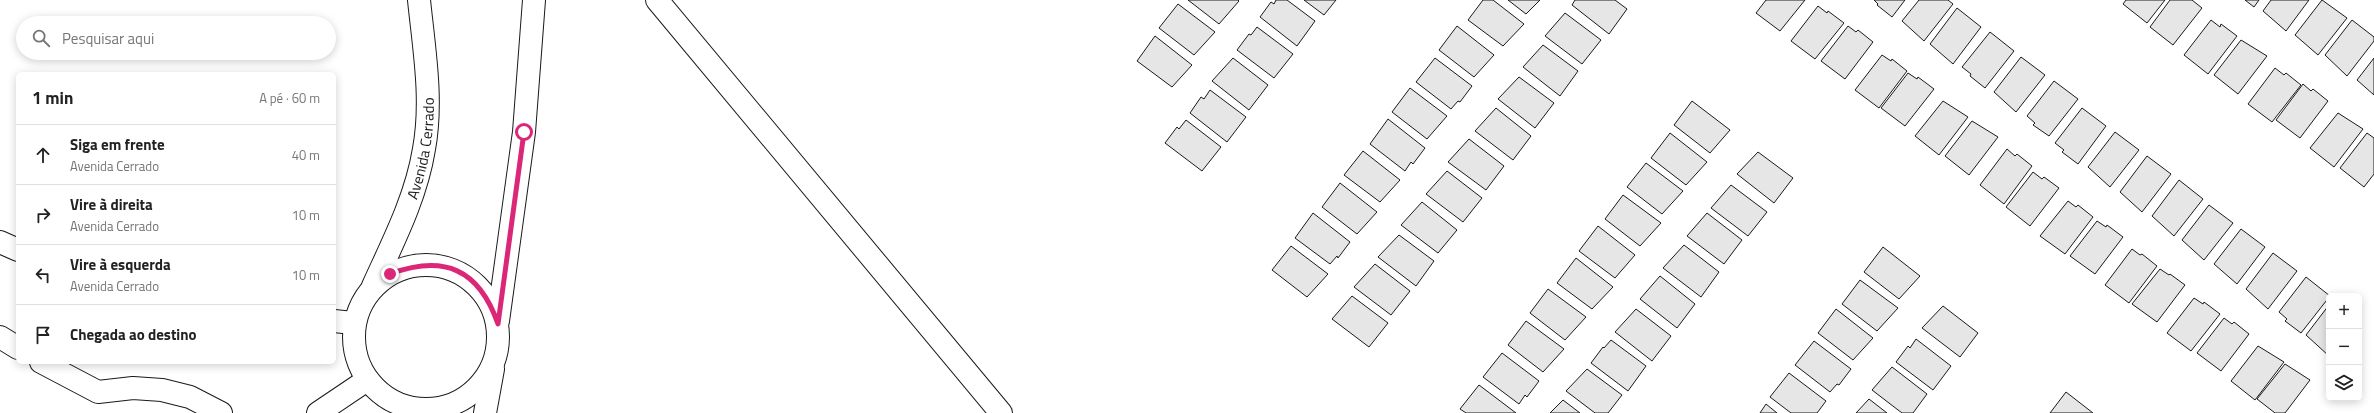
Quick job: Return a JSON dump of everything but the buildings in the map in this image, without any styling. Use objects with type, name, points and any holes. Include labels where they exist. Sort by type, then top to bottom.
[{"type":"main road","name":"Avenida Cerrado","points":[[419,0],[428,87],[425,149],[413,194],[372,289],[359,309],[344,322],[367,380],[385,397],[403,410],[437,411],[455,403],[476,389],[490,370],[498,347],[498,324],[524,132],[534,0]]},
{"type":"main road","points":[[657,0],[1001,413]]},
{"type":"main road","points":[[0,242],[16,249]]},
{"type":"main road","name":"Avenida Cerrado","points":[[372,289],[390,274],[412,266],[435,264],[457,271],[476,284],[490,302],[498,324]]},
{"type":"main road","points":[[0,337],[16,347]]},
{"type":"main road","points":[[485,413],[498,347]]},
{"type":"main road","points":[[44,364],[98,392],[133,388],[162,390],[190,397],[221,413]]},
{"type":"main road","points":[[318,413],[367,380]]},
{"type":"route","points":[[390,274],[412,266],[435,264],[457,271],[476,284],[490,302],[498,324],[524,132]]}]
